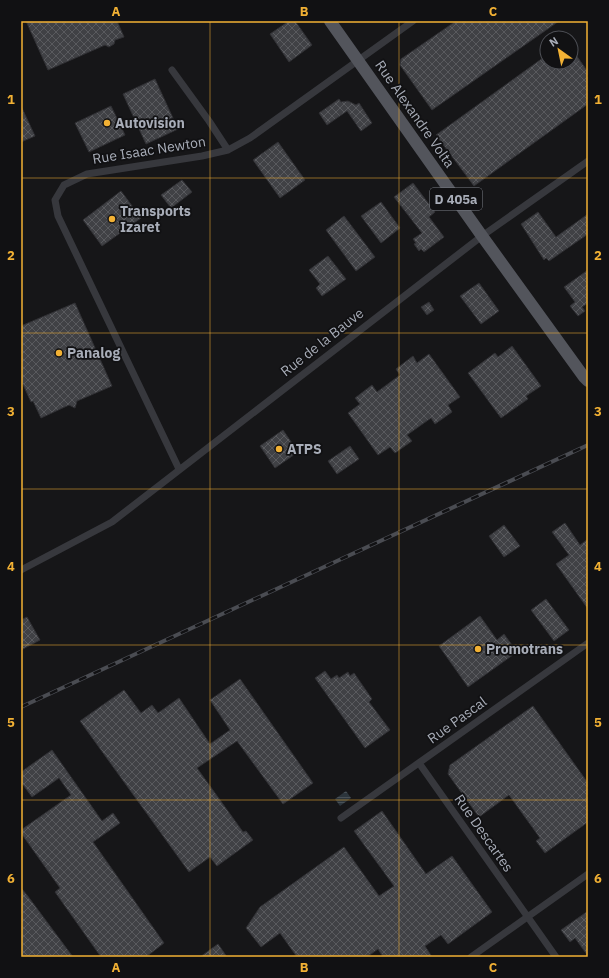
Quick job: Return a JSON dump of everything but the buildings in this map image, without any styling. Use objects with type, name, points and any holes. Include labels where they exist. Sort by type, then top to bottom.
[{"type":"main road","name":"Rue Alexandre Volta","points":[[330,21],[482,236],[586,379],[588,388]]},
{"type":"street","name":"Rue Isaac Newton","points":[[179,470],[58,216],[55,200],[64,185],[87,174],[202,156],[228,150],[250,138],[413,21]]},
{"type":"street","points":[[172,70],[228,150]]},
{"type":"street","name":"Rue de la Bauve","points":[[21,570],[112,522],[482,236],[588,161]]},
{"type":"street","name":"Rue Pascal","points":[[341,818],[588,642]]},
{"type":"street","name":"Rue Descartes","points":[[419,763],[556,957]]},
{"type":"street","points":[[471,957],[588,874]]},
{"type":"shaded area","points":[[346,791],[351,798],[340,806],[335,799]]},
{"type":"railway","points":[[21,707],[588,445]]},
{"type":"place","name":"Autovision","points":[[107,123]]},
{"type":"place","name":"Transports Izaret","points":[[112,219]]},
{"type":"place","name":"Panalog","points":[[59,353]]},
{"type":"place","name":"ATPS","points":[[279,449]]},
{"type":"place","name":"Promotrans","points":[[478,649]]}]
